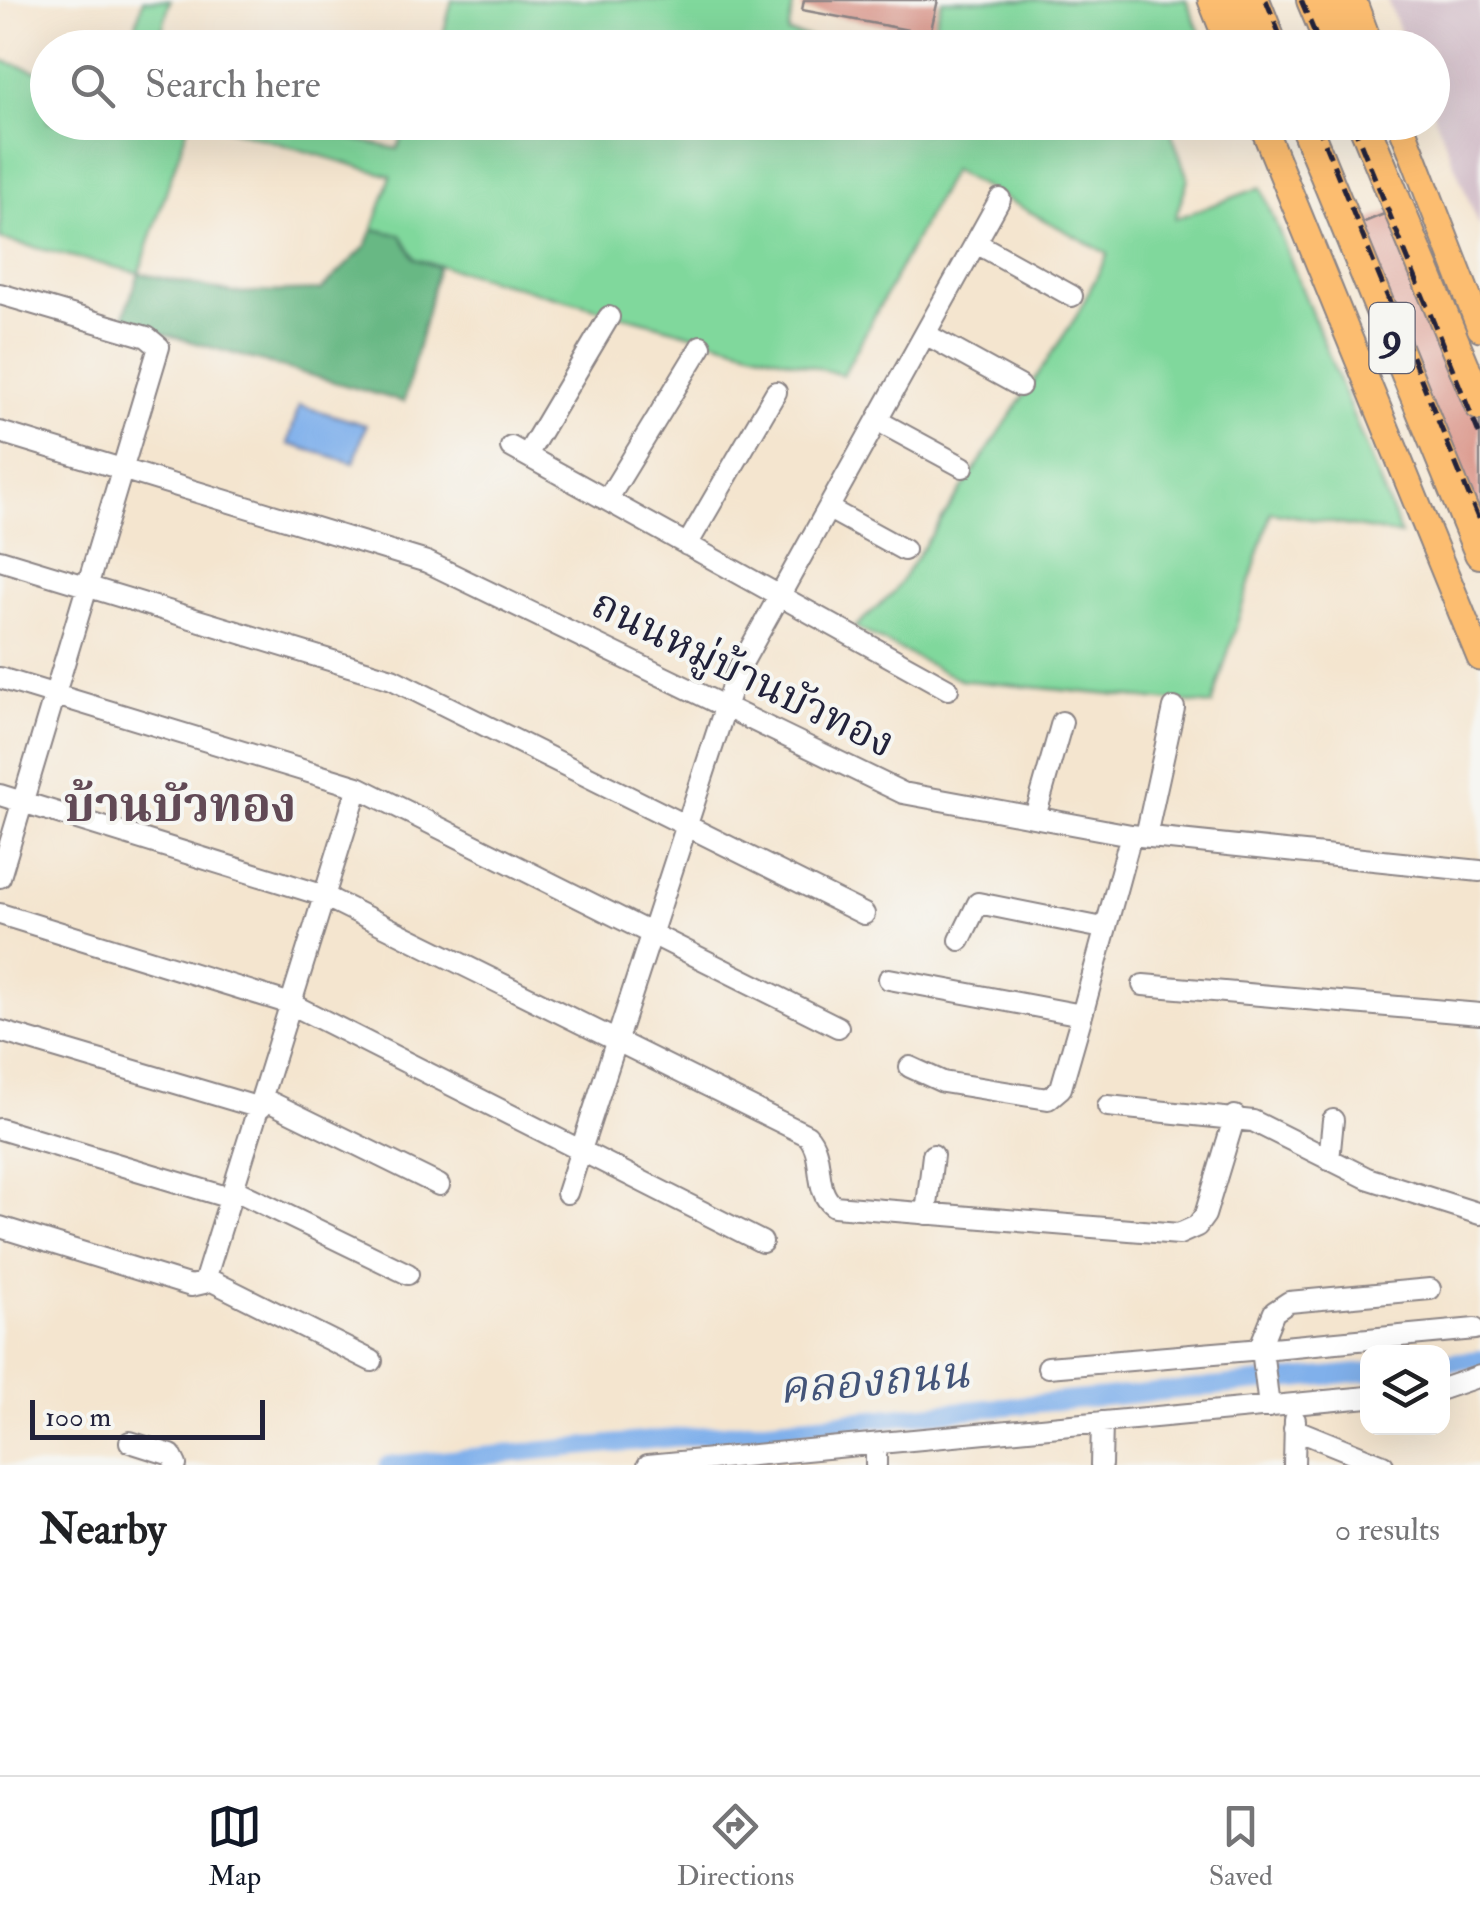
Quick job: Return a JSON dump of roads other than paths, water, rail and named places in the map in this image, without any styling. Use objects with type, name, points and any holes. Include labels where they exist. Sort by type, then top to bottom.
[{"type":"highway","points":[[1254,0],[1266,30]]},
{"type":"highway","points":[[1312,0],[1324,30]]},
{"type":"highway","name":"9","points":[[1311,140],[1480,553]]},
{"type":"highway","name":"9","points":[[1370,140],[1480,405]]},
{"type":"main road","points":[[1210,0],[1222,30]]},
{"type":"main road","points":[[1234,0],[1246,30]]},
{"type":"main road","points":[[1332,0],[1346,30]]},
{"type":"main road","points":[[1353,0],[1365,30]]},
{"type":"main road","points":[[1268,140],[1480,658]]},
{"type":"main road","points":[[1283,140],[1328,287]]},
{"type":"main road","points":[[1397,140],[1447,245]]},
{"type":"main road","points":[[1407,140],[1480,328]]},
{"type":"street","points":[[567,1193],[648,932],[736,674],[1000,199]]},
{"type":"street","points":[[978,244],[1072,296]]},
{"type":"street","points":[[0,294],[156,341],[158,354],[88,586],[52,693],[10,798],[0,877]]},
{"type":"street","points":[[609,317],[519,451],[948,690]]},
{"type":"street","points":[[927,335],[1020,386]]},
{"type":"street","points":[[607,500],[701,346]]},
{"type":"street","points":[[688,545],[776,392]]},
{"type":"street","points":[[878,421],[963,468]]},
{"type":"street","name":"ถนนหมู่บ้านบัวทอง","points":[[0,432],[427,562],[902,793],[1138,836],[1480,871]]},
{"type":"street","points":[[829,509],[904,550]]},
{"type":"street","points":[[0,560],[392,679],[864,914]]},
{"type":"street","points":[[0,678],[358,787],[838,1027]]},
{"type":"street","points":[[910,1068],[943,1082],[1048,1100],[1061,1088],[1103,928],[1138,836],[1174,708]]},
{"type":"street","points":[[1034,817],[1062,722]]},
{"type":"street","points":[[0,1227],[200,1286],[206,1278],[262,1104],[322,895],[358,787]]},
{"type":"street","points":[[10,798],[322,895],[616,1045],[807,1135],[816,1148],[829,1203],[1179,1234],[1191,1231],[1205,1215],[1234,1116]]},
{"type":"street","points":[[960,940],[978,903],[1103,928]]},
{"type":"street","points":[[0,914],[291,1004],[762,1242]]},
{"type":"street","points":[[889,978],[1082,1016]]},
{"type":"street","points":[[1143,986],[1480,1014]]},
{"type":"street","points":[[0,1031],[262,1104],[439,1185]]},
{"type":"street","points":[[1108,1106],[1254,1121],[1367,1178],[1480,1214]]},
{"type":"street","points":[[1329,1160],[1333,1120]]},
{"type":"street","points":[[0,1130],[232,1193],[408,1274]]},
{"type":"street","points":[[926,1214],[933,1155]]},
{"type":"street","points":[[206,1278],[372,1360]]},
{"type":"street","points":[[1267,1398],[1261,1350],[1274,1312],[1289,1302],[1430,1289]]},
{"type":"street","points":[[1048,1367],[1476,1329]]},
{"type":"street","points":[[1450,1386],[1480,1376]]},
{"type":"street","points":[[1450,1388],[1480,1385]]},
{"type":"street","points":[[648,1465],[876,1455],[1267,1398],[1296,1403],[1360,1398]]},
{"type":"street","points":[[1294,1465],[1296,1403]]},
{"type":"street","points":[[1101,1465],[1102,1422]]},
{"type":"street","points":[[1294,1428],[1382,1465]]},
{"type":"street","points":[[130,1442],[163,1452],[176,1464]]},
{"type":"water","points":[[299,405],[366,425],[354,463],[288,444]]},
{"type":"waterway","name":"คลองถนน","points":[[1450,1362],[1480,1359]]},
{"type":"waterway","name":"คลองถนน","points":[[388,1465],[1360,1373]]},
{"type":"railway","points":[[1266,0],[1278,30]]},
{"type":"railway","points":[[1301,0],[1314,30]]},
{"type":"railway","points":[[1323,140],[1480,523]]},
{"type":"railway","points":[[1359,140],[1480,436]]},
{"type":"district","name":"บ้านบัวทอง","points":[[180,806]]}]
